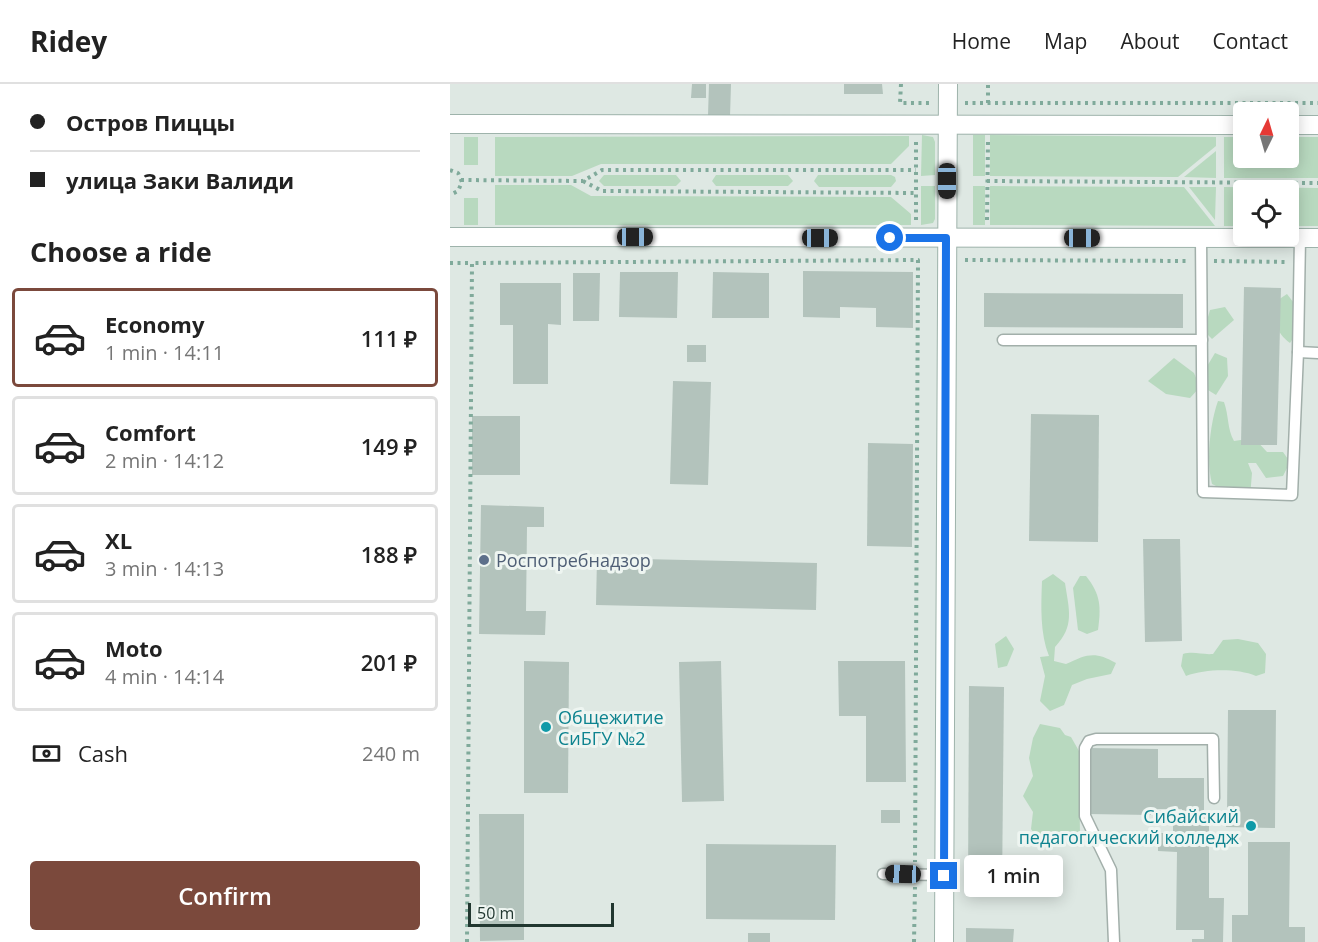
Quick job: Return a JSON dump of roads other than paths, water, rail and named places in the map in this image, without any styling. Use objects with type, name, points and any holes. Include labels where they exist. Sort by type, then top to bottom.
[{"type":"main road","points":[[944,942],[948,84]]},
{"type":"main road","points":[[450,124],[1233,125]]},
{"type":"main road","points":[[1299,125],[1318,125]]},
{"type":"main road","points":[[450,237],[1309,238]]},
{"type":"lane","points":[[1201,238],[1203,492],[1292,495],[1300,262],[1309,238]]},
{"type":"lane","points":[[1003,340],[1202,340]]},
{"type":"lane","points":[[1298,352],[1318,353]]},
{"type":"lane","points":[[1114,942],[1111,870],[1085,816],[1085,748],[1089,741],[1096,739],[1213,739],[1214,798]]},
{"type":"lane","points":[[883,874],[944,876]]},
{"type":"place","name":"Роспотребнадзор","points":[[484,560]]},
{"type":"place","name":"Общежитие СиБГУ №2","points":[[546,727]]},
{"type":"place","name":"Сибайский педагогический колледж","points":[[1251,826]]}]
